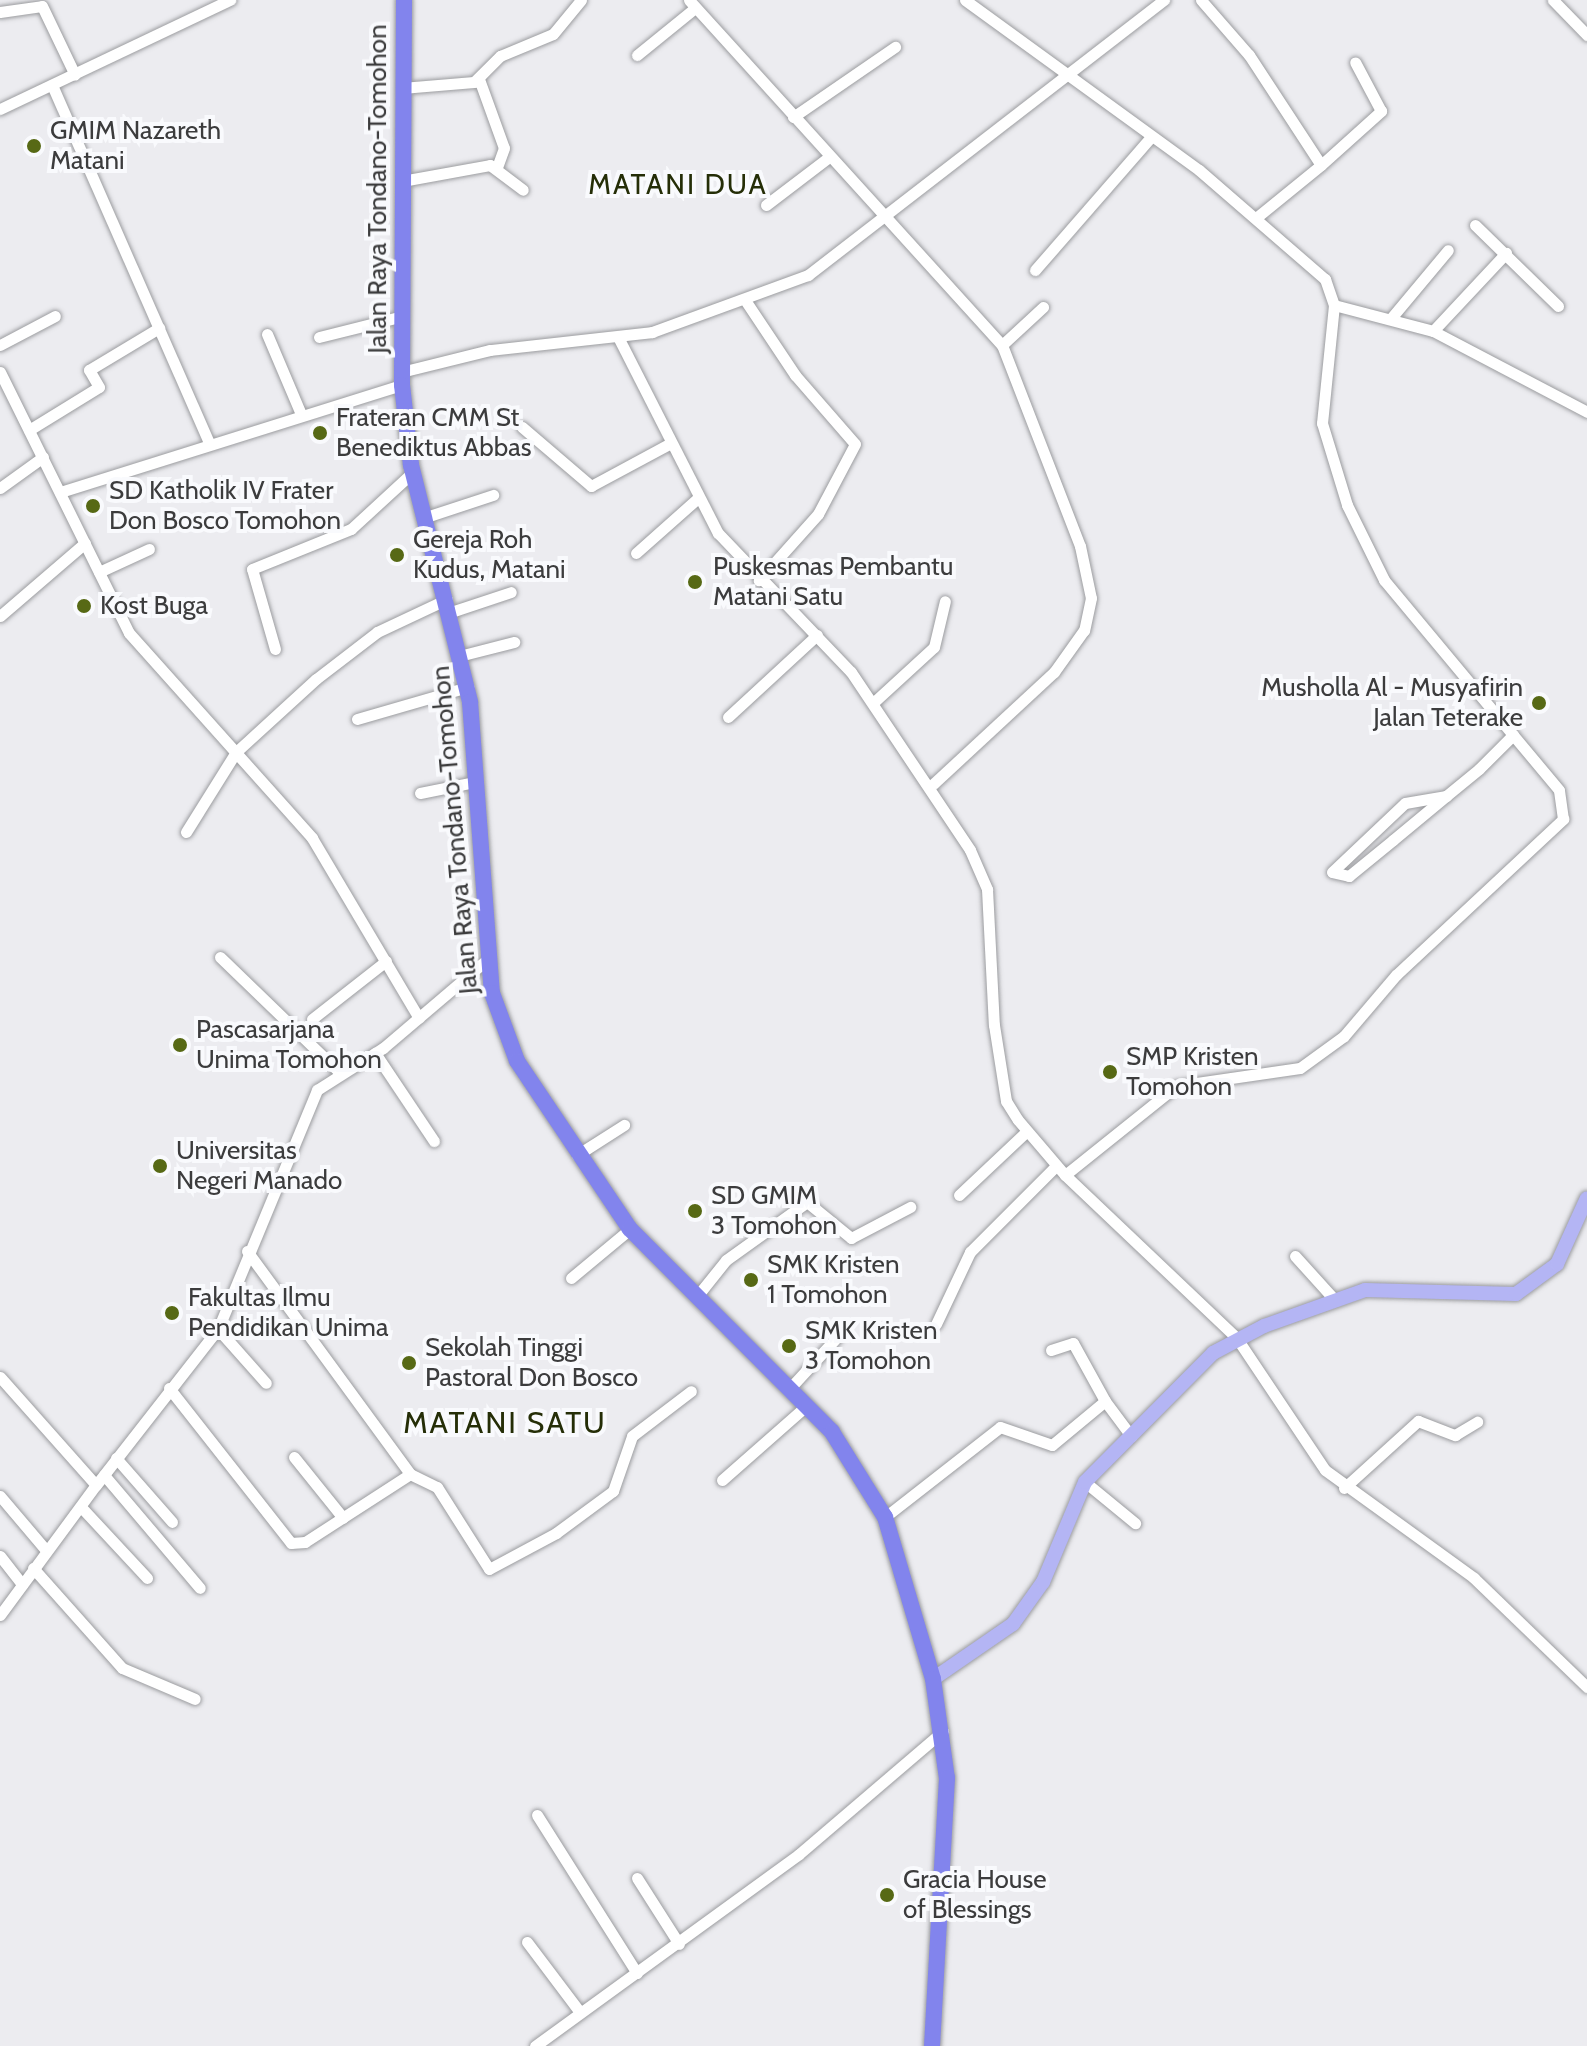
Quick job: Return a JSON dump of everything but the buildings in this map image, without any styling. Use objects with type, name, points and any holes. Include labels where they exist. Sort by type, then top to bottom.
[{"type":"highway","name":"Jalan Raya Tondano-Tomohon","points":[[404,0],[399,317],[401,378],[413,472],[423,518],[463,655],[468,687],[492,993],[517,1061],[577,1155],[630,1229],[807,1405],[885,1517],[933,1679],[943,1731],[943,1937],[932,2046]]},
{"type":"main road","points":[[933,1679],[1000,1636],[1034,1600],[1085,1482],[1236,1337],[1333,1298],[1365,1290],[1516,1294],[1557,1264],[1587,1198]]},
{"type":"street","points":[[0,109],[230,0]]},
{"type":"street","points":[[402,88],[479,79],[500,56],[553,34],[581,0]]},
{"type":"street","points":[[967,0],[1257,217],[1319,271],[1334,305],[1322,423],[1347,505],[1384,580],[1559,790],[1563,819],[1396,975],[1344,1036],[1300,1068],[1176,1086],[1065,1175]]},
{"type":"street","points":[[60,492],[490,350],[618,337],[747,303],[808,275],[1071,75],[1164,0]]},
{"type":"street","points":[[1201,0],[1249,55],[1321,165]]},
{"type":"street","points":[[1553,0],[1587,35]]},
{"type":"street","points":[[637,55],[693,3],[1002,345],[1080,546],[1091,612],[1054,672],[933,784]]},
{"type":"street","points":[[0,12],[42,6],[75,75]]},
{"type":"street","points":[[793,117],[895,47]]},
{"type":"street","points":[[1257,217],[1381,111],[1355,62]]},
{"type":"street","points":[[479,79],[504,148],[497,167]]},
{"type":"street","points":[[52,85],[209,442]]},
{"type":"street","points":[[1035,270],[1151,137]]},
{"type":"street","points":[[766,205],[829,157]]},
{"type":"street","points":[[402,181],[497,167],[523,190]]},
{"type":"street","points":[[1475,225],[1558,306]]},
{"type":"street","points":[[1392,317],[1448,250]]},
{"type":"street","points":[[1433,331],[1506,253]]},
{"type":"street","points":[[747,303],[795,375],[855,444],[818,514],[759,580]]},
{"type":"street","points":[[1334,305],[1392,317],[1433,331],[1587,412]]},
{"type":"street","points":[[1002,345],[1043,307]]},
{"type":"street","points":[[0,345],[55,316]]},
{"type":"street","points":[[319,337],[399,317]]},
{"type":"street","points":[[29,430],[99,387],[89,370],[159,328]]},
{"type":"street","points":[[267,334],[301,414]]},
{"type":"street","points":[[618,337],[698,498],[759,580],[817,635],[874,702],[933,784],[984,878],[1006,1101],[1027,1131],[1065,1175],[1236,1337],[1301,1440],[1344,1488],[1474,1578],[1587,1687]]},
{"type":"street","points":[[0,372],[3,388],[43,457],[129,633],[312,838],[419,1018]]},
{"type":"street","points":[[522,427],[591,486],[671,443]]},
{"type":"street","points":[[0,488],[43,457]]},
{"type":"street","points":[[275,649],[252,569],[351,529],[413,472]]},
{"type":"street","points":[[423,518],[493,495]]},
{"type":"street","points":[[636,553],[698,498]]},
{"type":"street","points":[[0,616],[85,543]]},
{"type":"street","points":[[99,572],[149,549]]},
{"type":"street","points":[[186,832],[236,752],[377,632],[449,606],[511,592]]},
{"type":"street","points":[[874,702],[934,647],[945,601]]},
{"type":"street","points":[[728,717],[817,635]]},
{"type":"street","points":[[463,655],[514,642]]},
{"type":"street","points":[[357,719],[468,687]]},
{"type":"street","points":[[1446,796],[1405,803],[1335,862],[1333,874],[1349,876],[1446,796],[1513,735]]},
{"type":"street","points":[[420,793],[474,782]]},
{"type":"street","points":[[220,957],[339,1072]]},
{"type":"street","points":[[0,1615],[45,1549],[218,1329],[247,1251],[312,1097],[339,1072],[375,1053],[490,957]]},
{"type":"street","points":[[312,1019],[386,961]]},
{"type":"street","points":[[375,1053],[434,1141]]},
{"type":"street","points":[[577,1155],[624,1125]]},
{"type":"street","points":[[959,1195],[1027,1131]]},
{"type":"street","points":[[936,1324],[970,1252],[1056,1166]]},
{"type":"street","points":[[698,1295],[726,1260],[807,1202],[851,1238],[910,1207]]},
{"type":"street","points":[[571,1278],[630,1229]]},
{"type":"street","points":[[247,1251],[410,1474],[431,1481],[483,1563],[495,1570],[613,1491],[632,1436],[691,1391]]},
{"type":"street","points":[[1295,1256],[1333,1298]]},
{"type":"street","points":[[218,1329],[266,1383]]},
{"type":"street","points":[[791,1387],[836,1338]]},
{"type":"street","points":[[1051,1350],[1073,1343],[1105,1401],[1131,1436]]},
{"type":"street","points":[[0,1377],[200,1588]]},
{"type":"street","points":[[169,1388],[291,1543],[305,1542],[410,1474]]},
{"type":"street","points":[[885,1517],[989,1431],[1000,1427],[1052,1445],[1105,1401]]},
{"type":"street","points":[[722,1480],[807,1405]]},
{"type":"street","points":[[1344,1488],[1418,1421],[1455,1435],[1477,1422]]},
{"type":"street","points":[[294,1457],[343,1518]]},
{"type":"street","points":[[116,1458],[172,1522]]},
{"type":"street","points":[[1085,1482],[1135,1523]]},
{"type":"street","points":[[0,1496],[45,1549]]},
{"type":"street","points":[[81,1507],[147,1578]]},
{"type":"street","points":[[0,1556],[22,1584]]},
{"type":"street","points":[[33,1568],[122,1668],[195,1699]]},
{"type":"street","points":[[535,2046],[579,2011],[679,1944],[824,1835],[943,1731]]},
{"type":"street","points":[[537,1815],[637,1973]]},
{"type":"street","points":[[637,1878],[679,1944]]},
{"type":"street","points":[[527,1942],[579,2011]]},
{"type":"place","name":"GMIM Nazareth Matani","points":[[34,146]]},
{"type":"place","name":"Frateran CMM St Benediktus Abbas","points":[[320,433]]},
{"type":"place","name":"SD Katholik IV Frater Don Bosco Tomohon","points":[[93,506]]},
{"type":"place","name":"Gereja Roh Kudus, Matani","points":[[397,555]]},
{"type":"place","name":"Puskesmas Pembantu Matani Satu","points":[[695,582]]},
{"type":"place","name":"Kost Buga","points":[[84,606]]},
{"type":"place","name":"Musholla Al - Musyafirin Jalan Teterake","points":[[1539,703]]},
{"type":"place","name":"Pascasarjana Unima Tomohon","points":[[180,1045]]},
{"type":"place","name":"SMP Kristen Tomohon","points":[[1110,1072]]},
{"type":"place","name":"Universitas Negeri Manado","points":[[160,1166]]},
{"type":"place","name":"SD GMIM 3 Tomohon","points":[[695,1211]]},
{"type":"place","name":"SMK Kristen 1 Tomohon","points":[[751,1280]]},
{"type":"place","name":"Fakultas Ilmu Pendidikan Unima","points":[[172,1313]]},
{"type":"place","name":"SMK Kristen 3 Tomohon","points":[[789,1346]]},
{"type":"place","name":"Sekolah Tinggi Pastoral Don Bosco","points":[[409,1363]]},
{"type":"place","name":"Gracia House of Blessings","points":[[887,1895]]},
{"type":"district","name":"MATANI DUA","points":[[678,184]]},
{"type":"district","name":"MATANI SATU","points":[[505,1423]]}]
